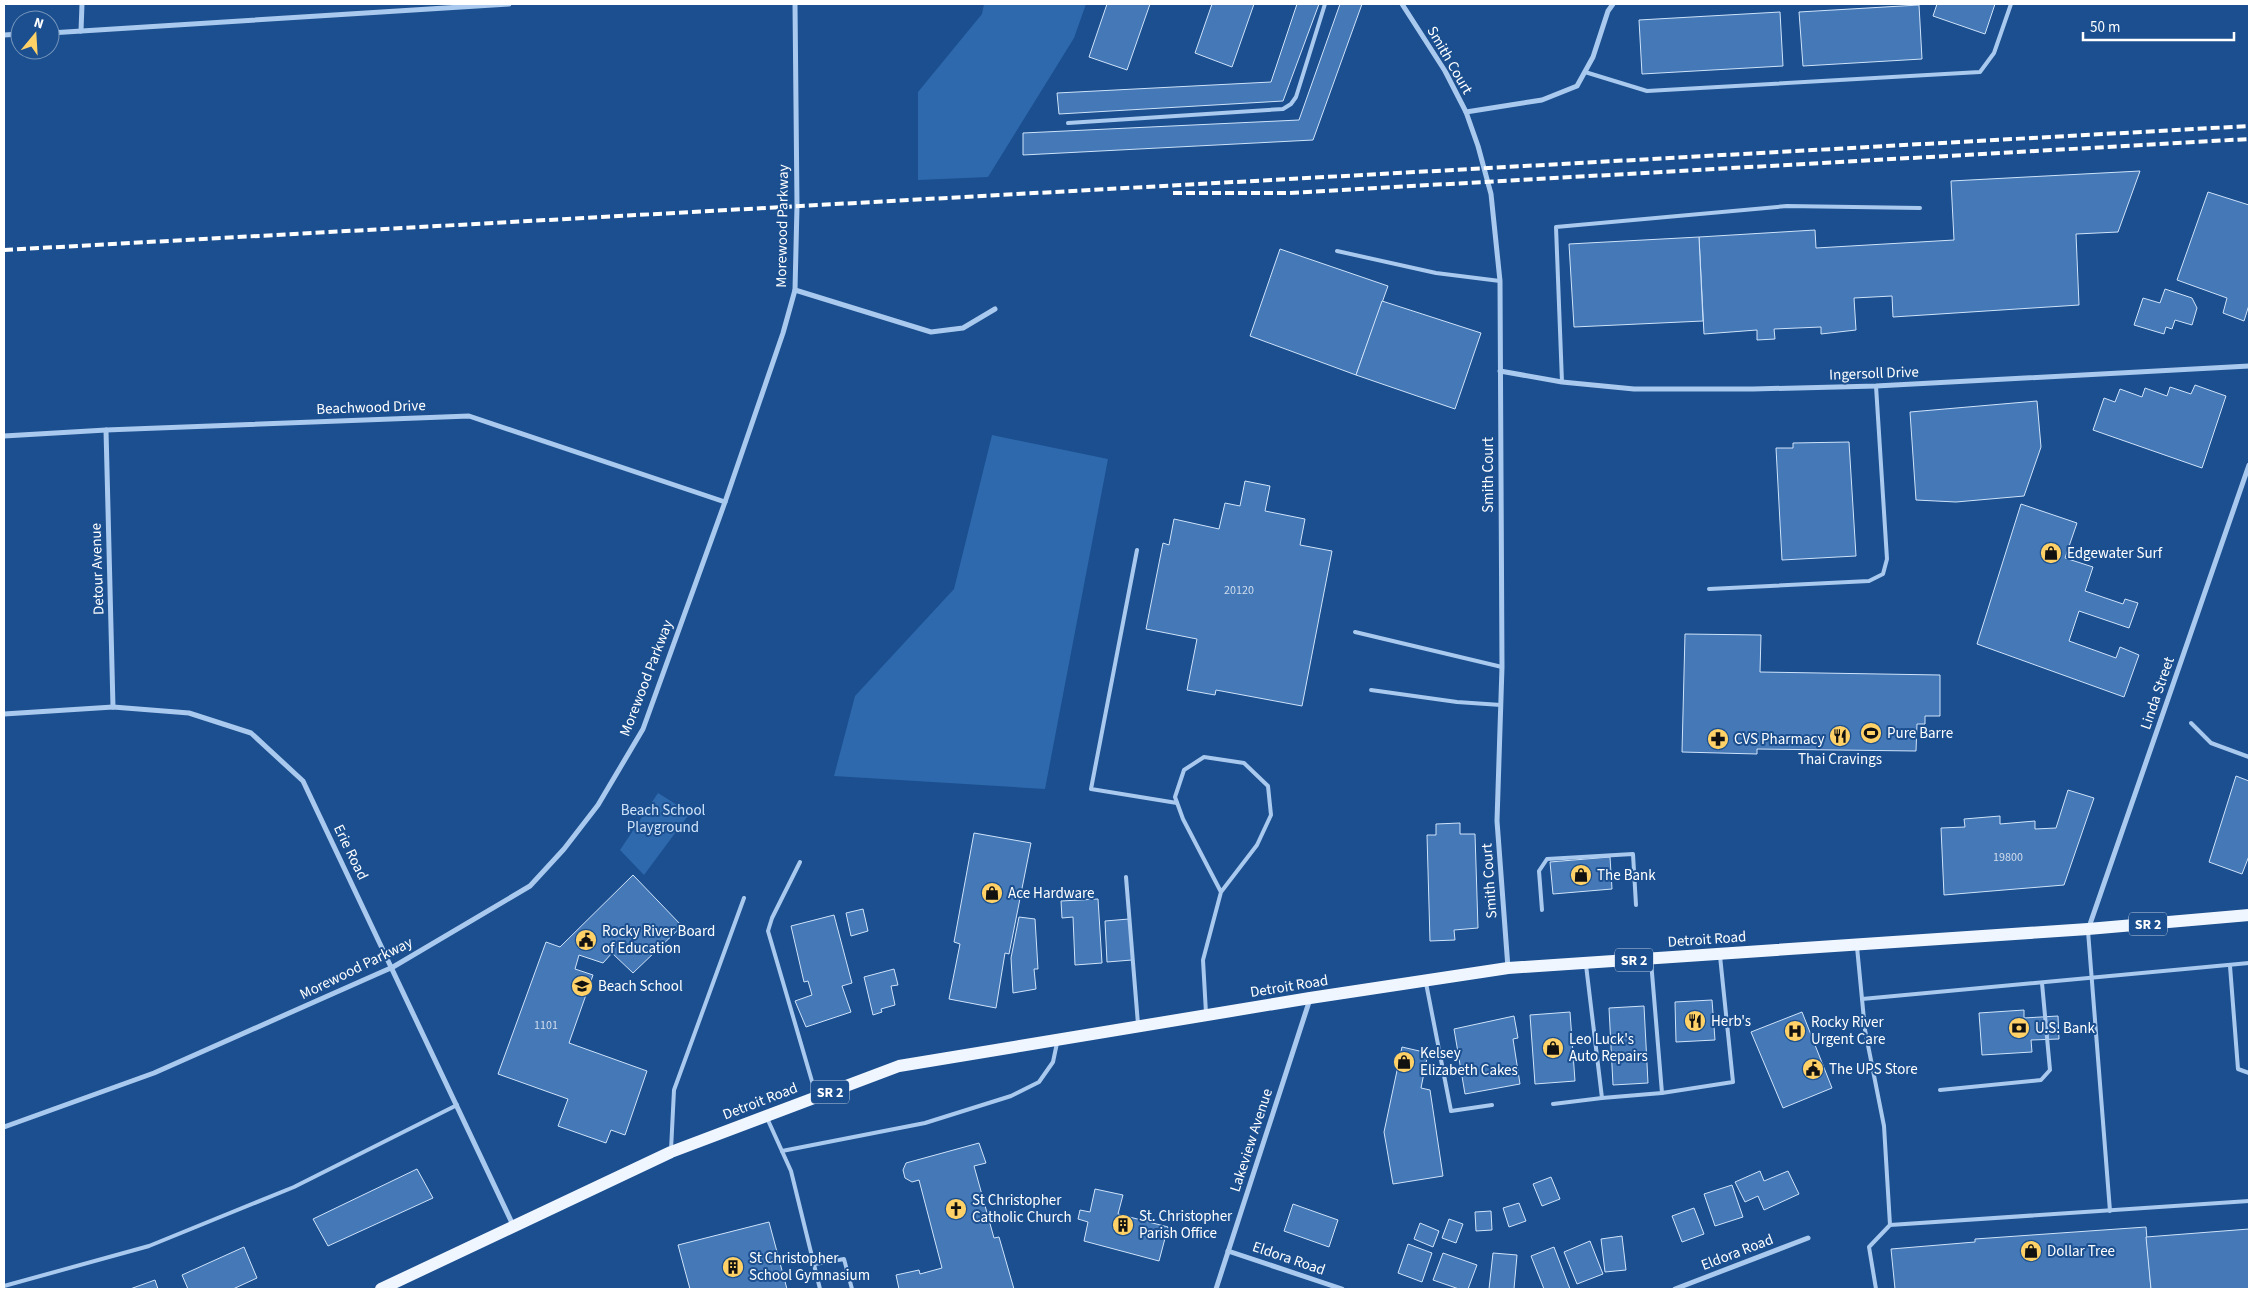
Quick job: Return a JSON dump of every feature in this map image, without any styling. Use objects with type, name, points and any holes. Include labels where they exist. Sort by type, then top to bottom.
[{"type":"main road","name":"Detroit Road","points":[[381,1289],[671,1152],[899,1066],[1310,998],[1508,968],[2088,929],[2249,915]]},
{"type":"street","points":[[80,32],[82,4]]},
{"type":"street","points":[[60,33],[509,4]]},
{"type":"street","name":"Morewood Parkway","points":[[4,1127],[154,1073],[393,967],[530,886],[564,850],[598,806],[643,729],[725,502],[783,333],[795,290],[797,206],[795,4]]},
{"type":"street","name":"Smith Court","points":[[1402,4],[1445,72],[1466,112],[1478,146],[1491,194],[1500,280],[1502,667],[1497,822],[1508,968]]},
{"type":"street","points":[[1466,112],[1542,100],[1577,86],[1593,57],[1608,11],[1613,4]]},
{"type":"street","points":[[795,290],[931,332],[963,328],[995,308]]},
{"type":"street","name":"Ingersoll Drive","points":[[1500,371],[1562,382],[1634,389],[1876,386],[2249,366]]},
{"type":"street","name":"Beachwood Drive","points":[[4,436],[106,430],[469,416],[725,502]]},
{"type":"street","name":"Detour Avenue","points":[[106,430],[113,707]]},
{"type":"street","name":"Linda Street","points":[[2088,929],[2249,464]]},
{"type":"street","name":"Erie Road","points":[[4,714],[113,707],[189,713],[251,733],[304,781],[513,1225]]},
{"type":"street","name":"Lakeview Avenue","points":[[1216,1289],[1310,998]]},
{"type":"street","name":"Eldora Road","points":[[1675,1289],[1808,1238]]},
{"type":"street","name":"Eldora Road","points":[[1228,1251],[1342,1289]]},
{"type":"lane","points":[[1068,122],[1284,109],[1292,104],[1296,97],[1325,4]]},
{"type":"lane","points":[[1585,72],[1647,91],[1980,72],[1994,53],[2011,4]]},
{"type":"lane","points":[[1562,382],[1556,227],[1787,206],[1920,208]]},
{"type":"lane","points":[[1336,251],[1436,273],[1500,280]]},
{"type":"lane","points":[[1709,589],[1869,581],[1883,574],[1887,559],[1876,386]]},
{"type":"lane","points":[[1137,550],[1091,789],[1177,803]]},
{"type":"lane","points":[[1355,632],[1502,667]]},
{"type":"lane","points":[[1371,690],[1457,702],[1500,705]]},
{"type":"lane","points":[[2191,723],[2210,743],[2249,757]]},
{"type":"lane","points":[[1206,1015],[1203,960],[1221,892],[1258,845],[1271,815],[1268,786],[1244,763],[1204,757],[1184,770],[1175,797],[1183,819],[1221,892]]},
{"type":"lane","points":[[1542,910],[1539,871],[1547,859],[1633,854],[1636,905]]},
{"type":"lane","points":[[800,862],[772,918],[768,931],[817,1097]]},
{"type":"lane","points":[[1126,876],[1138,1027]]},
{"type":"lane","points":[[671,1152],[674,1090],[744,898]]},
{"type":"lane","points":[[2088,929],[2110,1211]]},
{"type":"lane","points":[[1857,945],[1865,1030],[1884,1126],[1890,1225]]},
{"type":"lane","points":[[1553,1104],[1662,1093],[1733,1082],[1720,954]]},
{"type":"lane","points":[[1651,959],[1662,1093]]},
{"type":"lane","points":[[1586,963],[1602,1098]]},
{"type":"lane","points":[[1862,999],[2249,964]]},
{"type":"lane","points":[[2230,966],[2238,1069],[2249,1073]]},
{"type":"lane","points":[[1426,981],[1451,1111],[1492,1105]]},
{"type":"lane","points":[[1940,1090],[2041,1080],[2050,1070],[2042,983]]},
{"type":"lane","points":[[782,1151],[925,1124],[1011,1096],[1039,1082],[1053,1062],[1058,1040]]},
{"type":"lane","points":[[4,1286],[150,1246],[294,1187],[457,1104]]},
{"type":"lane","points":[[767,1116],[791,1171],[820,1289]]},
{"type":"lane","points":[[1876,1289],[1869,1247],[1890,1225],[2249,1201]]},
{"type":"lane","points":[[815,1264],[844,1260],[852,1289]]},
{"type":"green space","points":[[984,4],[1086,4],[1074,38],[988,177],[918,180],[918,92],[982,14]]},
{"type":"green space","points":[[992,435],[1108,459],[1045,789],[834,776],[855,696],[954,589]]},
{"type":"green space","name":"Beach School Playground","points":[[658,793],[690,813],[644,875],[620,850]]},
{"type":"building","points":[[1107,4],[1150,4],[1127,70],[1089,57]]},
{"type":"building","points":[[1212,4],[1254,4],[1232,67],[1195,53]]},
{"type":"building","points":[[1297,4],[1319,4],[1283,101],[1059,114],[1057,93],[1271,82]]},
{"type":"building","points":[[1340,4],[1362,4],[1313,140],[1023,155],[1023,133],[1299,120]]},
{"type":"building","points":[[1937,4],[1995,4],[1985,34],[1933,16]]},
{"type":"building","points":[[1919,5],[1922,59],[1803,66],[1799,12]]},
{"type":"building","points":[[1780,12],[1783,66],[1642,74],[1639,20]]},
{"type":"building","points":[[2140,171],[2118,232],[2076,234],[2079,305],[1893,317],[1892,296],[1854,298],[1856,330],[1821,334],[1821,327],[1774,329],[1775,339],[1757,340],[1757,330],[1704,334],[1699,237],[1815,230],[1816,248],[1954,240],[1951,181]]},
{"type":"building","points":[[2208,192],[2249,205],[2249,305],[2244,321],[2223,313],[2227,298],[2177,280]]},
{"type":"building","points":[[1699,237],[1703,321],[1574,327],[1569,244]]},
{"type":"building","points":[[1280,249],[1388,286],[1356,375],[1250,336]]},
{"type":"building","points":[[2165,289],[2192,298],[2197,308],[2192,325],[2175,320],[2172,329],[2166,327],[2164,334],[2134,325],[2143,298],[2160,303]]},
{"type":"building","points":[[1382,301],[1481,333],[1455,409],[1356,375]]},
{"type":"building","points":[[2195,385],[2226,396],[2202,468],[2093,430],[2104,398],[2115,402],[2120,389],[2142,397],[2145,388],[2167,396],[2170,387],[2191,394]]},
{"type":"building","points":[[2037,401],[2041,447],[2024,496],[1956,502],[1916,500],[1910,412]]},
{"type":"building","points":[[1849,442],[1856,556],[1782,560],[1776,448],[1793,448],[1793,443]]},
{"type":"building","points":[[1245,481],[1270,486],[1265,511],[1305,519],[1300,545],[1332,551],[1302,706],[1216,690],[1215,695],[1187,690],[1197,639],[1146,629],[1163,543],[1169,545],[1174,519],[1219,529],[1225,503],[1240,506]]},
{"type":"building","points":[[2021,504],[2077,523],[2065,558],[2093,567],[2085,591],[2123,604],[2125,599],[2138,603],[2129,628],[2079,611],[2069,641],[2116,658],[2120,647],[2139,655],[2124,697],[1977,644]]},
{"type":"building","points":[[1685,634],[1761,635],[1760,672],[1940,675],[1940,716],[1925,716],[1925,724],[1917,724],[1916,751],[1757,749],[1757,754],[1682,752]]},
{"type":"building","points":[[2236,776],[2249,781],[2249,856],[2242,874],[2209,862]]},
{"type":"building","points":[[2068,790],[2094,798],[2064,885],[1944,895],[1941,828],[1965,827],[1964,819],[2000,816],[2000,824],[2035,821],[2035,829],[2056,828]]},
{"type":"building","points":[[1460,823],[1460,834],[1475,834],[1478,928],[1454,930],[1455,940],[1430,941],[1427,835],[1436,835],[1436,824]]},
{"type":"building","name":"Ace Hardware","points":[[974,833],[1031,843],[1009,954],[1005,953],[996,1008],[949,999],[960,944],[954,942]]},
{"type":"building","name":"The Bank","points":[[1610,857],[1612,889],[1553,894],[1550,862]]},
{"type":"building","name":"Beach School","points":[[633,875],[682,926],[633,973],[612,953],[603,963],[579,955],[575,969],[593,975],[569,1043],[647,1071],[625,1135],[611,1130],[606,1143],[558,1126],[568,1099],[498,1074],[546,942],[560,947]]},
{"type":"building","points":[[1098,899],[1102,963],[1075,965],[1073,917],[1062,918],[1061,901]]},
{"type":"building","points":[[863,909],[868,931],[851,936],[846,913]]},
{"type":"building","points":[[834,915],[852,983],[842,986],[851,1012],[806,1027],[795,1001],[812,995],[808,981],[804,982],[791,926]]},
{"type":"building","points":[[1019,917],[1035,919],[1038,969],[1034,969],[1036,989],[1013,993],[1011,958]]},
{"type":"building","points":[[1129,919],[1132,960],[1107,962],[1105,921]]},
{"type":"building","points":[[894,969],[898,985],[891,986],[895,1005],[881,1009],[882,1012],[873,1015],[864,977]]},
{"type":"building","name":"Herb's","points":[[1712,1000],[1715,1040],[1676,1042],[1675,1002]]},
{"type":"building","points":[[1644,1006],[1648,1083],[1613,1085],[1609,1008]]},
{"type":"building","name":"U.S. Bank","points":[[2024,1010],[2024,1018],[2058,1016],[2059,1039],[2031,1040],[2032,1052],[1982,1055],[1979,1013]]},
{"type":"building","name":"Leo Luck's Auto Repairs","points":[[1570,1012],[1575,1081],[1535,1084],[1530,1015]]},
{"type":"building","points":[[1802,1012],[1832,1088],[1783,1108],[1751,1032]]},
{"type":"building","points":[[1514,1016],[1518,1038],[1513,1039],[1520,1084],[1465,1094],[1454,1029]]},
{"type":"building","points":[[1402,1047],[1428,1053],[1421,1088],[1430,1090],[1443,1176],[1393,1184],[1384,1132]]},
{"type":"building","name":"St Christopher Catholic Church","points":[[979,1143],[986,1163],[974,1166],[994,1238],[999,1237],[1014,1289],[899,1289],[896,1275],[919,1270],[920,1274],[942,1268],[919,1180],[912,1182],[905,1178],[903,1170],[906,1163]]},
{"type":"building","points":[[417,1169],[433,1198],[328,1246],[313,1219]]},
{"type":"building","points":[[1760,1171],[1764,1181],[1788,1171],[1799,1194],[1764,1210],[1758,1196],[1745,1202],[1735,1182]]},
{"type":"building","points":[[1551,1177],[1560,1199],[1542,1206],[1533,1184]]},
{"type":"building","points":[[1732,1185],[1743,1217],[1715,1226],[1704,1194]]},
{"type":"building","name":"St. Christopher Parish Office","points":[[1095,1189],[1123,1195],[1118,1214],[1168,1227],[1159,1261],[1084,1241],[1088,1222],[1078,1219],[1080,1210],[1090,1212]]},
{"type":"building","points":[[1519,1203],[1526,1221],[1509,1227],[1503,1208]]},
{"type":"building","points":[[1293,1204],[1338,1220],[1329,1247],[1284,1231]]},
{"type":"building","points":[[1694,1208],[1704,1234],[1682,1242],[1672,1216]]},
{"type":"building","points":[[1491,1211],[1492,1230],[1476,1231],[1475,1212]]},
{"type":"building","points":[[1449,1219],[1463,1224],[1456,1243],[1442,1238]]},
{"type":"building","name":"St Christopher School Gymnasium","points":[[769,1222],[787,1289],[690,1289],[678,1245]]},
{"type":"building","points":[[1420,1223],[1439,1231],[1433,1247],[1414,1239]]},
{"type":"building","points":[[2146,1227],[2151,1289],[1895,1289],[1891,1249],[1975,1242],[1975,1239]]},
{"type":"building","points":[[2249,1229],[2249,1289],[2151,1289],[2146,1237]]},
{"type":"building","points":[[1622,1236],[1626,1270],[1605,1272],[1601,1239]]},
{"type":"building","points":[[1590,1241],[1603,1274],[1577,1284],[1564,1252]]},
{"type":"building","points":[[1408,1244],[1432,1253],[1422,1282],[1398,1273]]},
{"type":"building","points":[[244,1247],[257,1278],[233,1289],[188,1289],[182,1275]]},
{"type":"building","points":[[1554,1247],[1570,1289],[1544,1289],[1531,1256]]},
{"type":"building","points":[[1443,1253],[1477,1265],[1468,1289],[1459,1289],[1433,1280]]},
{"type":"building","points":[[1493,1253],[1517,1255],[1514,1289],[1489,1289]]},
{"type":"building","points":[[155,1280],[158,1289],[130,1289]]},
{"type":"railway","points":[[4,250],[2249,126]]},
{"type":"railway","points":[[1173,193],[1288,193],[2249,139]]},
{"type":"place","name":"Edgewater Surf","points":[[2051,553]]},
{"type":"place","name":"Pure Barre","points":[[1871,733]]},
{"type":"place","name":"Thai Cravings","points":[[1840,736]]},
{"type":"place","name":"CVS Pharmacy","points":[[1718,739]]},
{"type":"place","name":"The Bank","points":[[1581,875]]},
{"type":"place","name":"Ace Hardware","points":[[992,893]]},
{"type":"place","name":"Rocky River Board of Education","points":[[586,940]]},
{"type":"place","name":"Beach School","points":[[582,986]]},
{"type":"place","name":"Herb's","points":[[1695,1021]]},
{"type":"place","name":"U.S. Bank","points":[[2019,1028]]},
{"type":"place","name":"Rocky River Urgent Care","points":[[1795,1031]]},
{"type":"place","name":"Leo Luck's Auto Repairs","points":[[1553,1048]]},
{"type":"place","name":"Kelsey Elizabeth Cakes","points":[[1404,1062]]},
{"type":"place","name":"The UPS Store","points":[[1813,1069]]},
{"type":"place","name":"St Christopher Catholic Church","points":[[956,1209]]},
{"type":"place","name":"St. Christopher Parish Office","points":[[1123,1225]]},
{"type":"place","name":"Dollar Tree","points":[[2031,1251]]},
{"type":"place","name":"St Christopher School Gymnasium","points":[[733,1267]]}]
